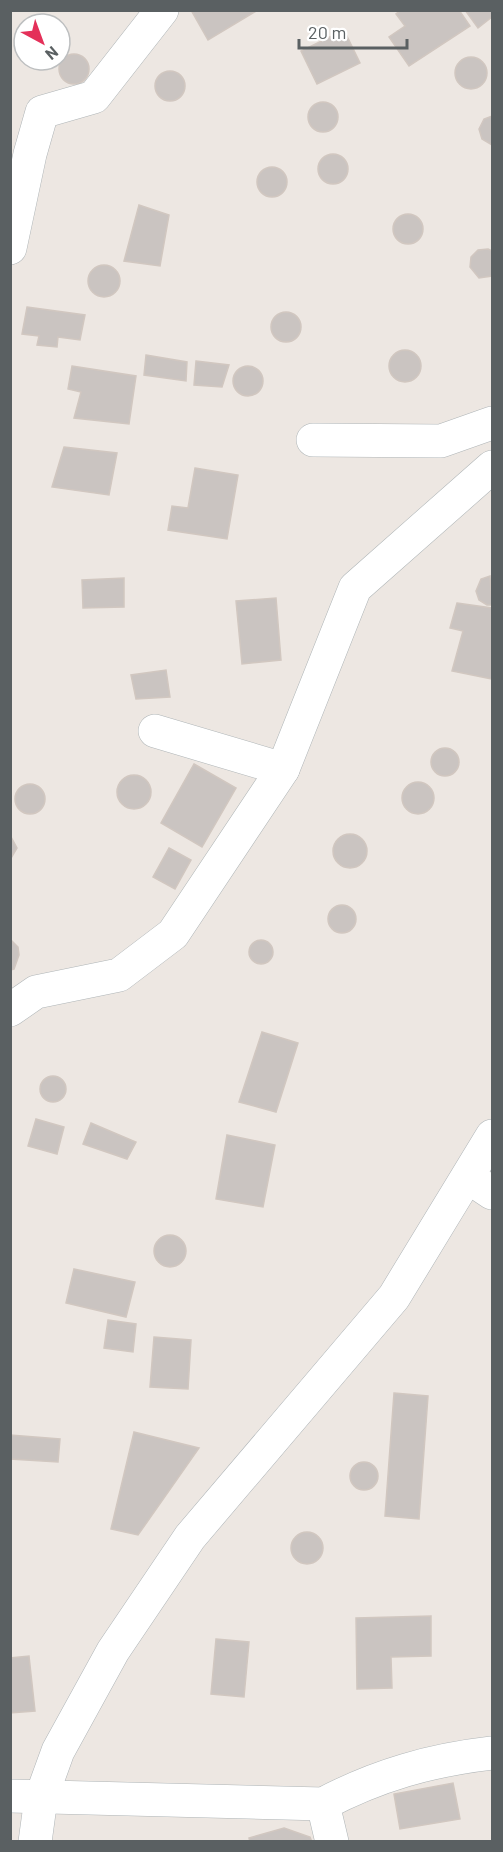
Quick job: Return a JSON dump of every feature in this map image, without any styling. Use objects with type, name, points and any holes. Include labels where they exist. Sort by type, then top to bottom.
[{"type":"street","points":[[10,248],[24,133],[42,112],[94,97],[162,10]]},
{"type":"street","points":[[313,440],[441,441],[492,423]]},
{"type":"street","points":[[10,1010],[36,992],[119,975],[173,934],[283,769],[355,588],[492,467]]},
{"type":"street","points":[[155,731],[283,769]]},
{"type":"street","points":[[35,1842],[26,1797],[58,1751],[113,1651],[190,1537],[394,1297],[480,1185],[492,1136]]},
{"type":"street","points":[[26,1797],[323,1804],[362,1783],[434,1761],[492,1754]]},
{"type":"street","points":[[323,1804],[332,1842]]},
{"type":"building","points":[[191,10],[258,10],[208,40]]},
{"type":"building","points":[[401,10],[459,10],[470,26],[409,66],[389,37],[405,26],[396,14]]},
{"type":"building","points":[[465,10],[492,10],[492,17],[478,28]]},
{"type":"building","points":[[344,30],[360,63],[317,84],[301,51]]},
{"type":"building","points":[[72,54],[80,55],[88,63],[88,75],[80,83],[68,83],[60,75],[60,72],[72,72]]},
{"type":"building","points":[[471,57],[483,61],[487,73],[483,85],[471,89],[459,85],[455,73],[459,61]]},
{"type":"building","points":[[170,71],[176,72],[184,80],[184,92],[176,100],[170,101],[164,100],[156,92],[155,86],[156,80],[164,72]]},
{"type":"building","points":[[323,102],[329,103],[337,111],[337,123],[329,131],[323,132],[317,131],[309,123],[308,117],[309,111],[317,103]]},
{"type":"building","points":[[492,116],[492,145],[482,139],[479,129],[484,119]]},
{"type":"building","points":[[333,154],[339,155],[347,163],[347,175],[339,183],[333,184],[327,183],[319,175],[318,169],[319,163],[327,155]]},
{"type":"building","points":[[272,167],[278,168],[286,176],[286,188],[278,196],[272,197],[266,196],[258,188],[257,182],[258,176],[266,168]]},
{"type":"building","points":[[139,205],[169,215],[160,266],[124,261]]},
{"type":"building","points":[[408,214],[414,215],[422,223],[422,235],[414,243],[408,244],[402,243],[394,235],[393,229],[394,223],[402,215]]},
{"type":"building","points":[[478,250],[492,251],[492,276],[479,278],[470,267],[471,257]]},
{"type":"building","points":[[104,265],[116,269],[120,281],[116,293],[104,297],[92,293],[88,281],[92,269]]},
{"type":"building","points":[[27,307],[85,315],[80,340],[58,337],[57,347],[37,345],[39,336],[22,334]]},
{"type":"building","points":[[286,312],[292,313],[300,321],[300,333],[292,341],[286,342],[280,341],[272,333],[271,327],[272,321],[280,313]]},
{"type":"building","points":[[405,350],[416,355],[421,366],[416,377],[405,382],[394,377],[389,366],[394,355]]},
{"type":"building","points":[[146,355],[187,362],[186,381],[144,375]]},
{"type":"building","points":[[196,361],[229,365],[222,387],[194,385]]},
{"type":"building","points":[[72,366],[136,376],[129,424],[74,418],[81,392],[68,389]]},
{"type":"building","points":[[248,366],[254,367],[262,375],[262,387],[254,395],[248,396],[242,395],[234,387],[233,381],[234,375],[242,367]]},
{"type":"building","points":[[64,447],[117,453],[109,495],[52,487]]},
{"type":"building","points":[[195,468],[238,475],[227,539],[168,530],[172,506],[188,508]]},
{"type":"building","points":[[490,576],[492,605],[487,605],[479,600],[476,591],[481,579]]},
{"type":"building","points":[[124,578],[124,607],[83,608],[82,580]]},
{"type":"building","points":[[276,598],[281,660],[242,664],[236,601]]},
{"type":"building","points":[[457,603],[492,608],[492,679],[452,671],[463,631],[450,628]]},
{"type":"building","points":[[166,670],[170,697],[136,699],[131,675]]},
{"type":"building","points":[[445,748],[455,752],[459,762],[455,772],[445,776],[435,772],[431,762],[435,752]]},
{"type":"building","points":[[194,764],[236,788],[202,847],[161,823]]},
{"type":"building","points":[[134,775],[146,780],[151,792],[146,804],[134,809],[122,804],[117,792],[122,780]]},
{"type":"building","points":[[418,782],[429,787],[434,798],[429,809],[418,814],[407,809],[402,798],[407,787]]},
{"type":"building","points":[[30,784],[36,785],[44,793],[44,805],[36,813],[30,814],[24,813],[16,805],[15,799],[16,793],[24,785]]},
{"type":"building","points":[[350,834],[362,839],[367,851],[362,863],[350,868],[338,863],[333,851],[338,839]]},
{"type":"building","points":[[10,835],[17,848],[10,860]]},
{"type":"building","points":[[169,848],[191,860],[175,889],[153,877]]},
{"type":"building","points":[[342,905],[352,909],[356,919],[352,929],[342,933],[332,929],[328,919],[332,909]]},
{"type":"building","points":[[10,939],[18,947],[19,955],[14,969],[10,970]]},
{"type":"building","points":[[261,940],[270,943],[273,952],[270,961],[261,964],[252,961],[249,952],[252,943]]},
{"type":"building","points":[[262,1032],[298,1043],[276,1112],[239,1102]]},
{"type":"building","points":[[53,1076],[62,1080],[66,1089],[62,1098],[53,1102],[44,1098],[40,1089],[44,1080]]},
{"type":"building","points":[[36,1119],[64,1127],[57,1154],[28,1146]]},
{"type":"building","points":[[91,1123],[136,1142],[127,1159],[83,1144]]},
{"type":"building","points":[[227,1135],[275,1145],[263,1207],[216,1199]]},
{"type":"building","points":[[170,1235],[181,1240],[186,1251],[181,1262],[170,1267],[159,1262],[154,1251],[159,1240]]},
{"type":"building","points":[[74,1269],[135,1282],[126,1317],[66,1303]]},
{"type":"building","points":[[108,1320],[136,1324],[133,1352],[104,1348]]},
{"type":"building","points":[[154,1337],[191,1340],[188,1389],[150,1387]]},
{"type":"building","points":[[394,1393],[428,1396],[419,1519],[385,1516]]},
{"type":"building","points":[[134,1432],[199,1448],[138,1535],[111,1529]]},
{"type":"building","points":[[10,1435],[60,1439],[58,1462],[10,1459]]},
{"type":"building","points":[[364,1462],[374,1466],[378,1476],[374,1486],[364,1490],[354,1486],[350,1476],[354,1466]]},
{"type":"building","points":[[307,1532],[318,1537],[323,1548],[318,1559],[307,1564],[296,1559],[291,1548],[296,1537]]},
{"type":"building","points":[[431,1616],[431,1656],[391,1657],[392,1688],[357,1689],[356,1618]]},
{"type":"building","points":[[216,1639],[249,1642],[244,1697],[211,1694]]},
{"type":"building","points":[[29,1656],[35,1711],[10,1713],[10,1658]]},
{"type":"building","points":[[453,1783],[460,1819],[400,1829],[394,1794]]},
{"type":"building","points":[[284,1828],[310,1837],[312,1842],[250,1842],[249,1838]]}]
